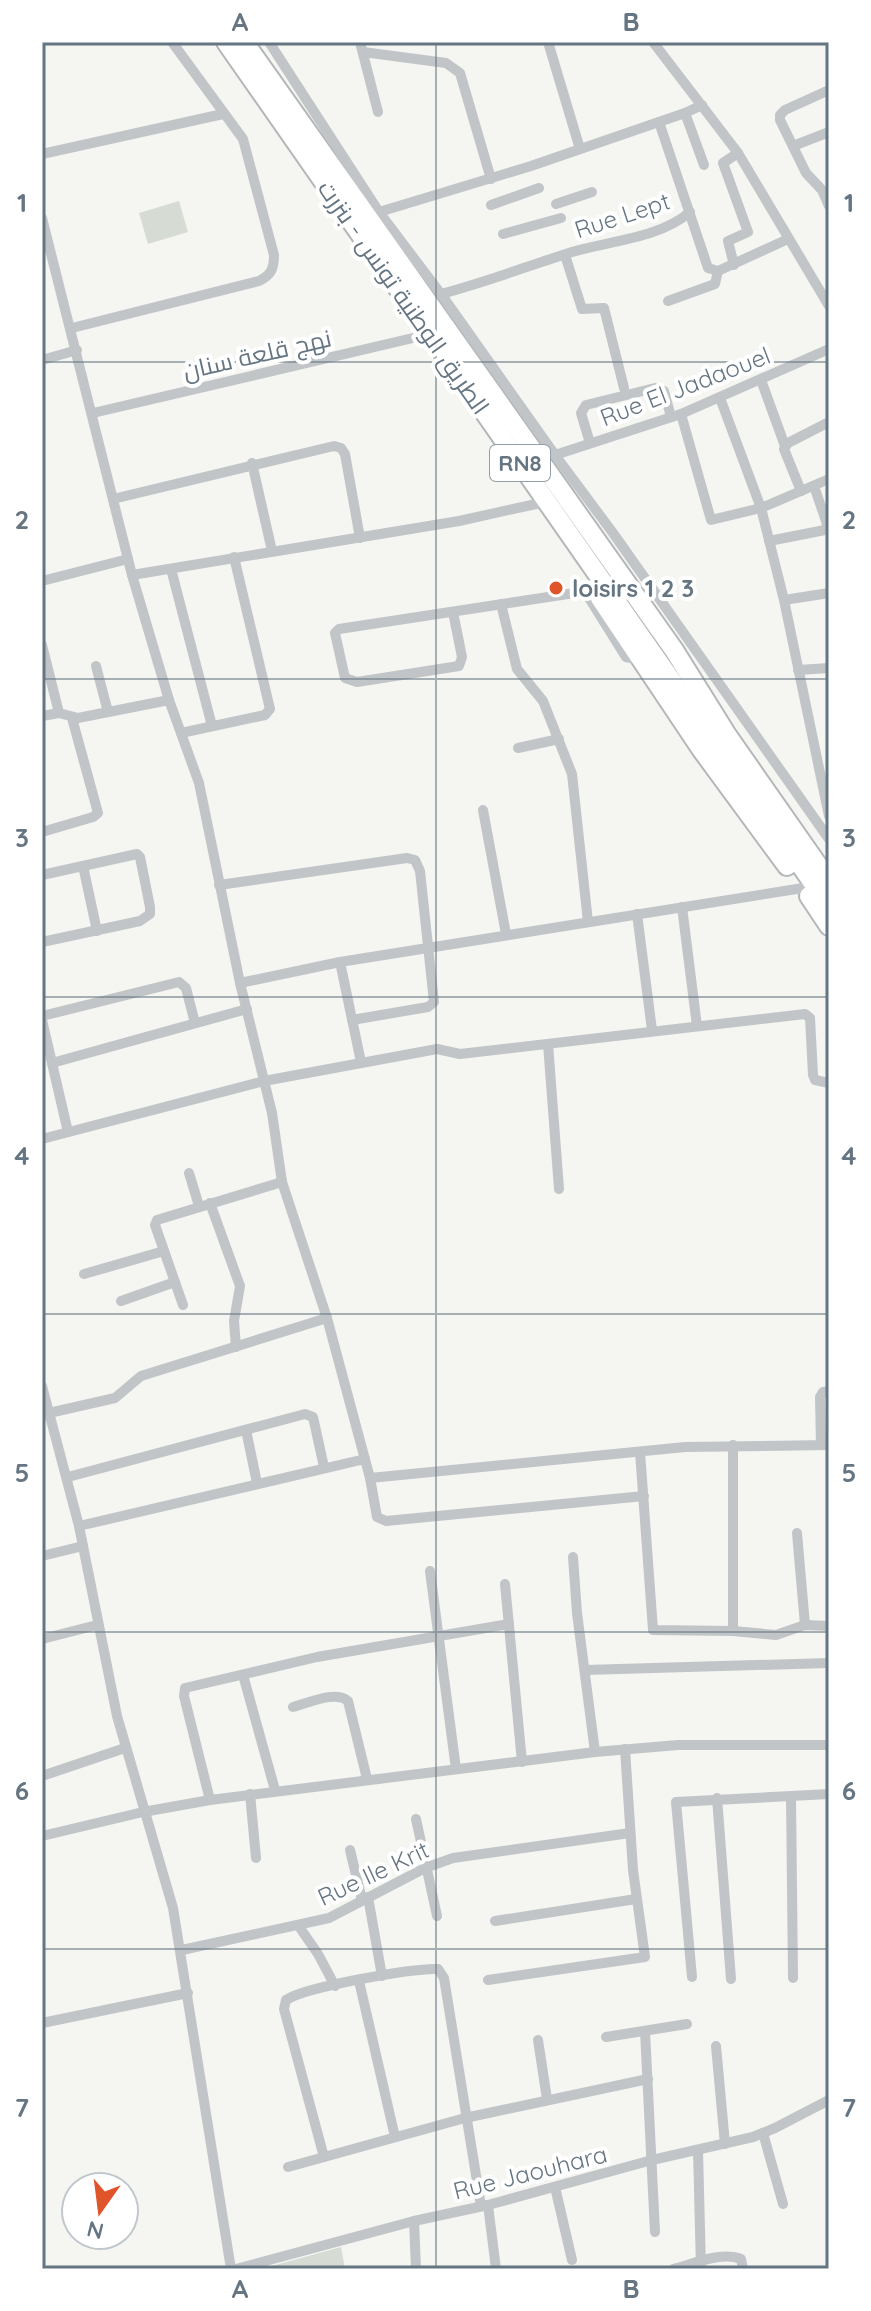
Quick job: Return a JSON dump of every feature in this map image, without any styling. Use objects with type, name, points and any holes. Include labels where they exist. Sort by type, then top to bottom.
[{"type":"highway","name":"RN8","points":[[218,42],[281,119]]},
{"type":"highway","name":"الطريق الوطنية تونس - بنزرت","points":[[226,42],[829,906]]},
{"type":"highway","name":"الطريق الوطنية تونس - بنزرت","points":[[244,42],[674,650],[727,735],[829,881]]},
{"type":"highway","name":"RN8","points":[[457,373],[536,504]]},
{"type":"highway","points":[[536,504],[701,749],[829,926]]},
{"type":"highway","name":"RN8","points":[[674,650],[744,739],[829,861]]},
{"type":"street","points":[[72,328],[259,281],[269,276],[274,265],[243,139],[172,42]]},
{"type":"street","points":[[269,42],[379,212],[826,821]]},
{"type":"street","points":[[548,42],[580,149]]},
{"type":"street","points":[[653,42],[738,153],[829,306]]},
{"type":"street","points":[[378,112],[361,47],[446,63],[460,73],[491,179]]},
{"type":"street","points":[[829,90],[780,115],[806,173],[822,190],[829,206]]},
{"type":"street","points":[[379,212],[491,179],[702,105]]},
{"type":"street","points":[[685,113],[704,165]]},
{"type":"street","points":[[42,154],[223,114]]},
{"type":"street","points":[[659,122],[708,268],[718,271],[788,239]]},
{"type":"street","points":[[793,146],[829,132]]},
{"type":"street","points":[[734,265],[728,241],[748,232],[723,163],[738,153]]},
{"type":"street","points":[[491,205],[539,188]]},
{"type":"street","points":[[556,204],[592,192]]},
{"type":"street","name":"Rue Lept","points":[[441,294],[649,232],[681,220],[690,212]]},
{"type":"street","points":[[42,218],[132,575],[169,700],[199,783],[240,983],[264,1081],[282,1182],[327,1318],[370,1478],[377,1517],[386,1521],[644,1496]]},
{"type":"street","points":[[503,234],[561,218]]},
{"type":"street","points":[[565,255],[582,309],[604,308],[624,388]]},
{"type":"street","points":[[668,301],[715,284],[718,271]]},
{"type":"street","name":"نهج قلعة سنان","points":[[93,413],[430,334]]},
{"type":"street","name":"Rue El Jadaouel","points":[[555,455],[676,416],[829,349]]},
{"type":"street","points":[[42,360],[77,350]]},
{"type":"street","points":[[761,380],[785,446],[784,452],[801,491]]},
{"type":"street","points":[[590,443],[581,413],[586,405],[655,388],[664,391],[676,416],[709,518],[715,520],[761,508],[829,479]]},
{"type":"street","points":[[720,398],[761,508],[784,600],[829,839]]},
{"type":"street","points":[[785,446],[829,422]]},
{"type":"street","points":[[113,499],[327,446],[341,448],[345,454],[360,538]]},
{"type":"street","points":[[252,463],[272,551]]},
{"type":"street","points":[[769,541],[825,530],[827,524],[814,486]]},
{"type":"street","points":[[132,575],[360,538],[536,504]]},
{"type":"street","points":[[181,733],[265,715],[270,709],[234,557]]},
{"type":"street","points":[[42,581],[128,559]]},
{"type":"street","points":[[171,569],[212,726]]},
{"type":"street","points":[[453,612],[462,657],[459,666],[357,682],[345,678],[335,633],[337,630],[501,604],[585,592],[626,657],[641,660]]},
{"type":"street","points":[[784,600],[829,593]]},
{"type":"street","points":[[501,604],[517,669],[543,701],[573,779],[588,922]]},
{"type":"street","points":[[43,650],[59,713]]},
{"type":"street","points":[[96,666],[108,712]]},
{"type":"street","points":[[798,670],[829,668]]},
{"type":"street","points":[[42,716],[59,713],[72,718],[169,700]]},
{"type":"street","points":[[42,832],[98,813],[72,718]]},
{"type":"street","points":[[518,748],[559,739]]},
{"type":"street","points":[[483,810],[506,934]]},
{"type":"street","points":[[42,875],[135,854],[140,857],[150,914],[140,921],[42,942]]},
{"type":"street","points":[[219,885],[411,859],[418,863],[434,996],[432,1005],[352,1020]]},
{"type":"street","points":[[83,866],[97,931]]},
{"type":"street","points":[[240,983],[340,962],[803,888]]},
{"type":"street","points":[[682,907],[697,1026]]},
{"type":"street","points":[[637,914],[652,1030]]},
{"type":"street","points":[[340,962],[361,1062]]},
{"type":"street","points":[[68,1132],[42,1018],[179,982],[186,988],[195,1023]]},
{"type":"street","points":[[52,1063],[247,1009]]},
{"type":"street","points":[[42,1139],[264,1081],[361,1062],[444,1049],[458,1054],[807,1014],[810,1018],[813,1075],[815,1080],[829,1083]]},
{"type":"street","points":[[548,1044],[559,1189]]},
{"type":"street","points":[[189,1173],[240,1286],[234,1321],[236,1347]]},
{"type":"street","points":[[183,1305],[155,1225],[157,1220],[282,1182]]},
{"type":"street","points":[[84,1274],[164,1251]]},
{"type":"street","points":[[121,1301],[175,1282]]},
{"type":"street","points":[[49,1413],[115,1398],[141,1376],[327,1318]]},
{"type":"street","points":[[42,1386],[68,1477],[125,1748],[168,1886],[182,1950],[233,2269]]},
{"type":"street","points":[[370,1478],[733,1445],[825,1445],[820,1397],[823,1392],[829,1391]]},
{"type":"street","points":[[68,1477],[305,1414],[311,1415],[324,1467]]},
{"type":"street","points":[[246,1430],[257,1483]]},
{"type":"street","points":[[733,1445],[733,1631]]},
{"type":"street","points":[[640,1452],[653,1630],[776,1635],[805,1625],[829,1626]]},
{"type":"street","points":[[79,1526],[365,1459]]},
{"type":"street","points":[[797,1533],[805,1625]]},
{"type":"street","points":[[42,1556],[83,1546]]},
{"type":"street","points":[[573,1557],[595,1752]]},
{"type":"street","points":[[430,1571],[456,1769]]},
{"type":"street","points":[[505,1584],[522,1762]]},
{"type":"street","points":[[210,1800],[184,1692],[189,1686],[317,1657],[509,1624]]},
{"type":"street","points":[[42,1639],[97,1625]]},
{"type":"street","points":[[585,1670],[829,1663]]},
{"type":"street","points":[[243,1675],[275,1790]]},
{"type":"street","points":[[293,1707],[336,1696],[345,1697],[367,1779]]},
{"type":"street","points":[[42,1836],[143,1812],[275,1790],[595,1752],[705,1744],[829,1745]]},
{"type":"street","points":[[42,1776],[125,1748]]},
{"type":"street","points":[[488,1980],[641,1959],[646,1953],[636,1899],[625,1749]]},
{"type":"street","points":[[250,1794],[256,1858]]},
{"type":"street","points":[[692,1977],[676,1802],[829,1794]]},
{"type":"street","points":[[791,1796],[793,1978]]},
{"type":"street","points":[[717,1798],[731,1979]]},
{"type":"street","points":[[416,1819],[437,1916]]},
{"type":"street","name":"Rue Ile Krit","points":[[182,1950],[336,1915],[425,1868],[467,1855],[630,1833]]},
{"type":"street","points":[[350,1850],[365,1898],[382,1976]]},
{"type":"street","points":[[495,1921],[636,1899]]},
{"type":"street","points":[[298,1925],[335,1986]]},
{"type":"street","points":[[324,2157],[284,2009],[286,2000],[290,1996],[382,1976],[433,1968],[443,1973],[465,2118],[496,2269]]},
{"type":"street","points":[[359,1981],[395,2137]]},
{"type":"street","points":[[42,2023],[188,1993]]},
{"type":"street","points":[[606,2037],[687,2024]]},
{"type":"street","points":[[645,2031],[655,2232]]},
{"type":"street","points":[[538,2040],[547,2099]]},
{"type":"street","points":[[716,2046],[725,2144]]},
{"type":"street","points":[[288,2167],[465,2118],[648,2079]]},
{"type":"street","name":"Rue Jaouhara","points":[[233,2269],[652,2160],[725,2144],[763,2133],[829,2100]]},
{"type":"street","points":[[763,2133],[783,2204]]},
{"type":"street","points":[[698,2151],[702,2265]]},
{"type":"street","points":[[555,2187],[572,2260]]},
{"type":"street","points":[[414,2221],[416,2269]]},
{"type":"street","points":[[673,2269],[733,2256],[741,2259],[743,2268]]},
{"type":"shaded area","points":[[179,201],[188,232],[148,244],[139,213]]},
{"type":"shaded area","points":[[341,2247],[345,2269],[261,2269]]},
{"type":"place","name":"loisirs 1 2 3","points":[[556,588]]}]
